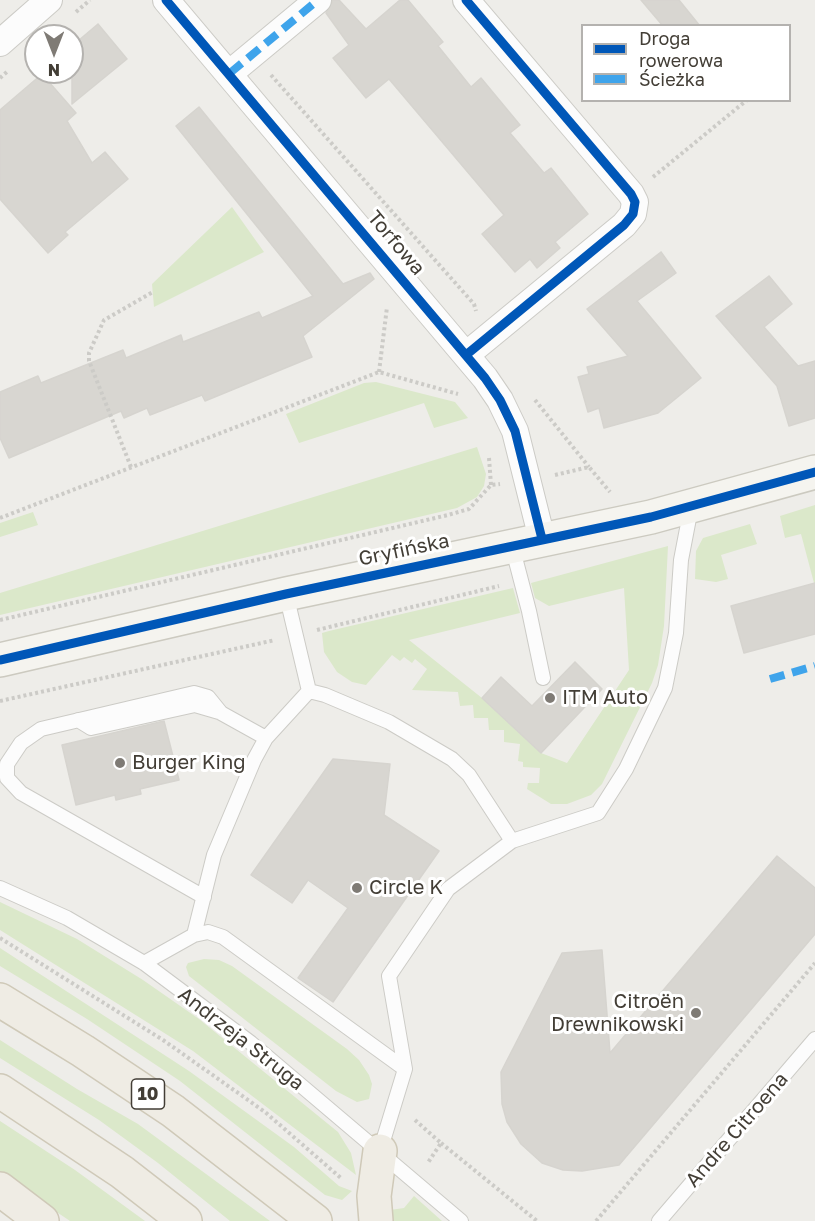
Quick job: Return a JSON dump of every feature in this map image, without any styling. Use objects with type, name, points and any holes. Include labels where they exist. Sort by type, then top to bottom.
[{"type":"main road","name":"10","points":[[0,1000],[83,1051],[173,1111],[315,1221]]},
{"type":"main road","points":[[0,1091],[122,1172],[185,1221]]},
{"type":"main road","points":[[375,1208],[380,1151]]},
{"type":"main road","points":[[0,1190],[42,1221]]},
{"type":"street","points":[[0,43],[49,0]]},
{"type":"street","name":"Torfowa","points":[[166,0],[466,355],[500,400],[515,431],[527,543]]},
{"type":"street","points":[[230,73],[318,0]]},
{"type":"street","points":[[466,0],[631,194],[635,202],[633,214],[624,225],[466,355]]},
{"type":"street","name":"Gryfińska","points":[[0,660],[286,594],[692,507],[815,472]]},
{"type":"lane","points":[[380,1151],[390,1108],[405,1070],[389,976],[448,889],[512,841],[598,813],[627,770],[665,688],[676,633],[681,560],[692,507]]},
{"type":"lane","points":[[527,543],[521,580],[543,678]]},
{"type":"lane","points":[[286,594],[309,691]]},
{"type":"lane","points":[[309,691],[325,695],[389,722],[452,759],[469,775],[512,841]]},
{"type":"lane","points":[[195,935],[225,824],[266,738],[309,691]]},
{"type":"lane","points":[[204,897],[12,786],[6,771],[21,743],[41,729],[194,693],[208,697],[221,713],[266,738]]},
{"type":"lane","name":"Andrzeja Struga","points":[[0,888],[67,918],[144,963],[251,1043],[461,1221]]},
{"type":"lane","points":[[144,963],[195,935],[208,932],[223,937],[405,1070]]},
{"type":"lane","name":"Andre Citroena","points":[[659,1221],[815,1039]]},
{"type":"path","points":[[631,194],[745,102]]},
{"type":"path","points":[[379,372],[389,290],[401,278]]},
{"type":"path","points":[[131,467],[89,361],[89,353],[104,320],[153,292]]},
{"type":"path","points":[[0,518],[379,372],[468,396]]},
{"type":"path","points":[[489,451],[491,484]]},
{"type":"path","points":[[0,701],[295,636],[521,580]]},
{"type":"path","points":[[0,938],[163,1040],[265,1112],[375,1208]]},
{"type":"path","points":[[596,1221],[815,963]]},
{"type":"path","points":[[416,1110],[415,1121],[537,1221]]},
{"type":"path","points":[[414,1181],[441,1143]]},
{"type":"green space","points":[[232,207],[264,252],[154,307],[152,284]]},
{"type":"green space","points":[[376,382],[455,402],[468,418],[434,428],[424,403],[299,443],[286,414],[364,383]]},
{"type":"green space","points":[[477,447],[486,474],[484,486],[477,497],[457,508],[0,615],[0,593]]},
{"type":"green space","points":[[815,505],[814,583],[801,534],[785,538],[780,516]]},
{"type":"green space","points":[[33,512],[38,525],[0,537],[0,523]]},
{"type":"green space","points":[[750,524],[757,544],[721,555],[728,579],[716,582],[695,579],[696,551],[703,538]]},
{"type":"green space","points":[[668,546],[664,626],[658,665],[652,683],[602,784],[591,795],[567,804],[551,804],[527,789],[528,783],[539,783],[540,768],[523,767],[523,762],[518,761],[520,744],[504,742],[504,730],[489,730],[488,718],[474,718],[473,705],[460,706],[458,692],[412,690],[427,669],[415,659],[412,663],[404,657],[400,661],[392,655],[366,685],[352,682],[337,672],[324,652],[322,633],[513,588],[520,613],[409,640],[482,698],[541,753],[567,763],[629,670],[624,588],[549,606],[535,598],[531,583]]},
{"type":"green space","points":[[0,902],[77,939],[143,980],[199,1019],[338,1132],[351,1153],[356,1175],[193,1051],[0,930]]},
{"type":"green space","points":[[0,948],[189,1071],[294,1147],[339,1186],[352,1191],[342,1200],[325,1195],[180,1081],[87,1019],[0,966]]},
{"type":"green space","points":[[204,959],[219,960],[232,966],[347,1049],[359,1060],[369,1075],[372,1084],[369,1099],[357,1102],[336,1091],[189,976],[186,967],[188,963]]},
{"type":"green space","points":[[0,1040],[77,1089],[138,1124],[270,1221],[230,1221],[158,1163],[99,1120],[0,1058]]},
{"type":"green space","points":[[0,1121],[75,1170],[145,1221],[70,1221],[24,1190],[0,1171]]},
{"type":"green space","points":[[414,1196],[442,1221],[393,1221],[390,1210],[404,1208]]},
{"type":"building","points":[[333,0],[339,0],[366,29],[400,0],[408,0],[443,42],[438,46],[471,87],[481,78],[520,125],[510,133],[544,173],[551,168],[588,214],[555,242],[560,248],[537,268],[530,259],[515,272],[482,234],[504,215],[389,79],[366,98],[333,58],[349,45],[326,13]]},
{"type":"building","points":[[641,0],[679,0],[698,24],[661,24]]},
{"type":"building","points":[[98,24],[127,59],[72,104],[72,84],[84,84],[84,36]]},
{"type":"building","points":[[30,84],[51,84],[76,113],[67,121],[92,163],[105,152],[128,179],[65,232],[68,235],[48,253],[0,199],[0,110]]},
{"type":"building","points":[[199,107],[343,284],[370,273],[374,279],[303,336],[312,357],[205,401],[202,395],[150,415],[147,408],[124,418],[121,411],[9,458],[0,438],[0,392],[38,376],[41,383],[123,350],[126,358],[181,335],[183,342],[259,312],[262,318],[313,296],[176,126]]},
{"type":"building","points":[[661,252],[676,273],[637,301],[701,378],[658,413],[604,428],[599,408],[588,412],[578,377],[589,374],[587,367],[628,356],[587,309]]},
{"type":"building","points":[[769,276],[792,304],[764,327],[798,366],[815,361],[815,418],[789,426],[777,386],[716,316]]},
{"type":"building","points":[[815,583],[815,634],[744,653],[731,606]]},
{"type":"building","points":[[575,662],[602,689],[541,753],[482,698],[501,677],[532,706]]},
{"type":"building","name":"Burger King","points":[[164,721],[179,780],[140,789],[141,794],[116,800],[115,795],[76,805],[62,745]]},
{"type":"building","points":[[333,759],[390,764],[384,815],[439,851],[333,1002],[298,978],[348,908],[308,880],[292,903],[251,875]]},
{"type":"building","name":"Citroën Drewnikowski","points":[[777,856],[815,888],[815,934],[619,1165],[582,1171],[563,1170],[542,1163],[521,1144],[507,1122],[502,1104],[501,1072],[562,953],[602,950],[610,1053]]},
{"type":"marked path","points":[[230,73],[318,0]]},
{"type":"marked path","points":[[770,679],[815,666]]},
{"type":"cycle path","points":[[166,0],[485,378],[500,400],[515,431],[542,539]]},
{"type":"cycle path","points":[[466,0],[631,194],[635,202],[633,214],[624,225],[466,355]]},
{"type":"cycle path","points":[[0,660],[286,594],[651,517],[815,472]]},
{"type":"place","name":"ITM Auto","points":[[550,698]]},
{"type":"place","name":"Burger King","points":[[120,763]]},
{"type":"place","name":"Circle K","points":[[357,888]]},
{"type":"place","name":"Citroën Drewnikowski","points":[[696,1013]]}]
